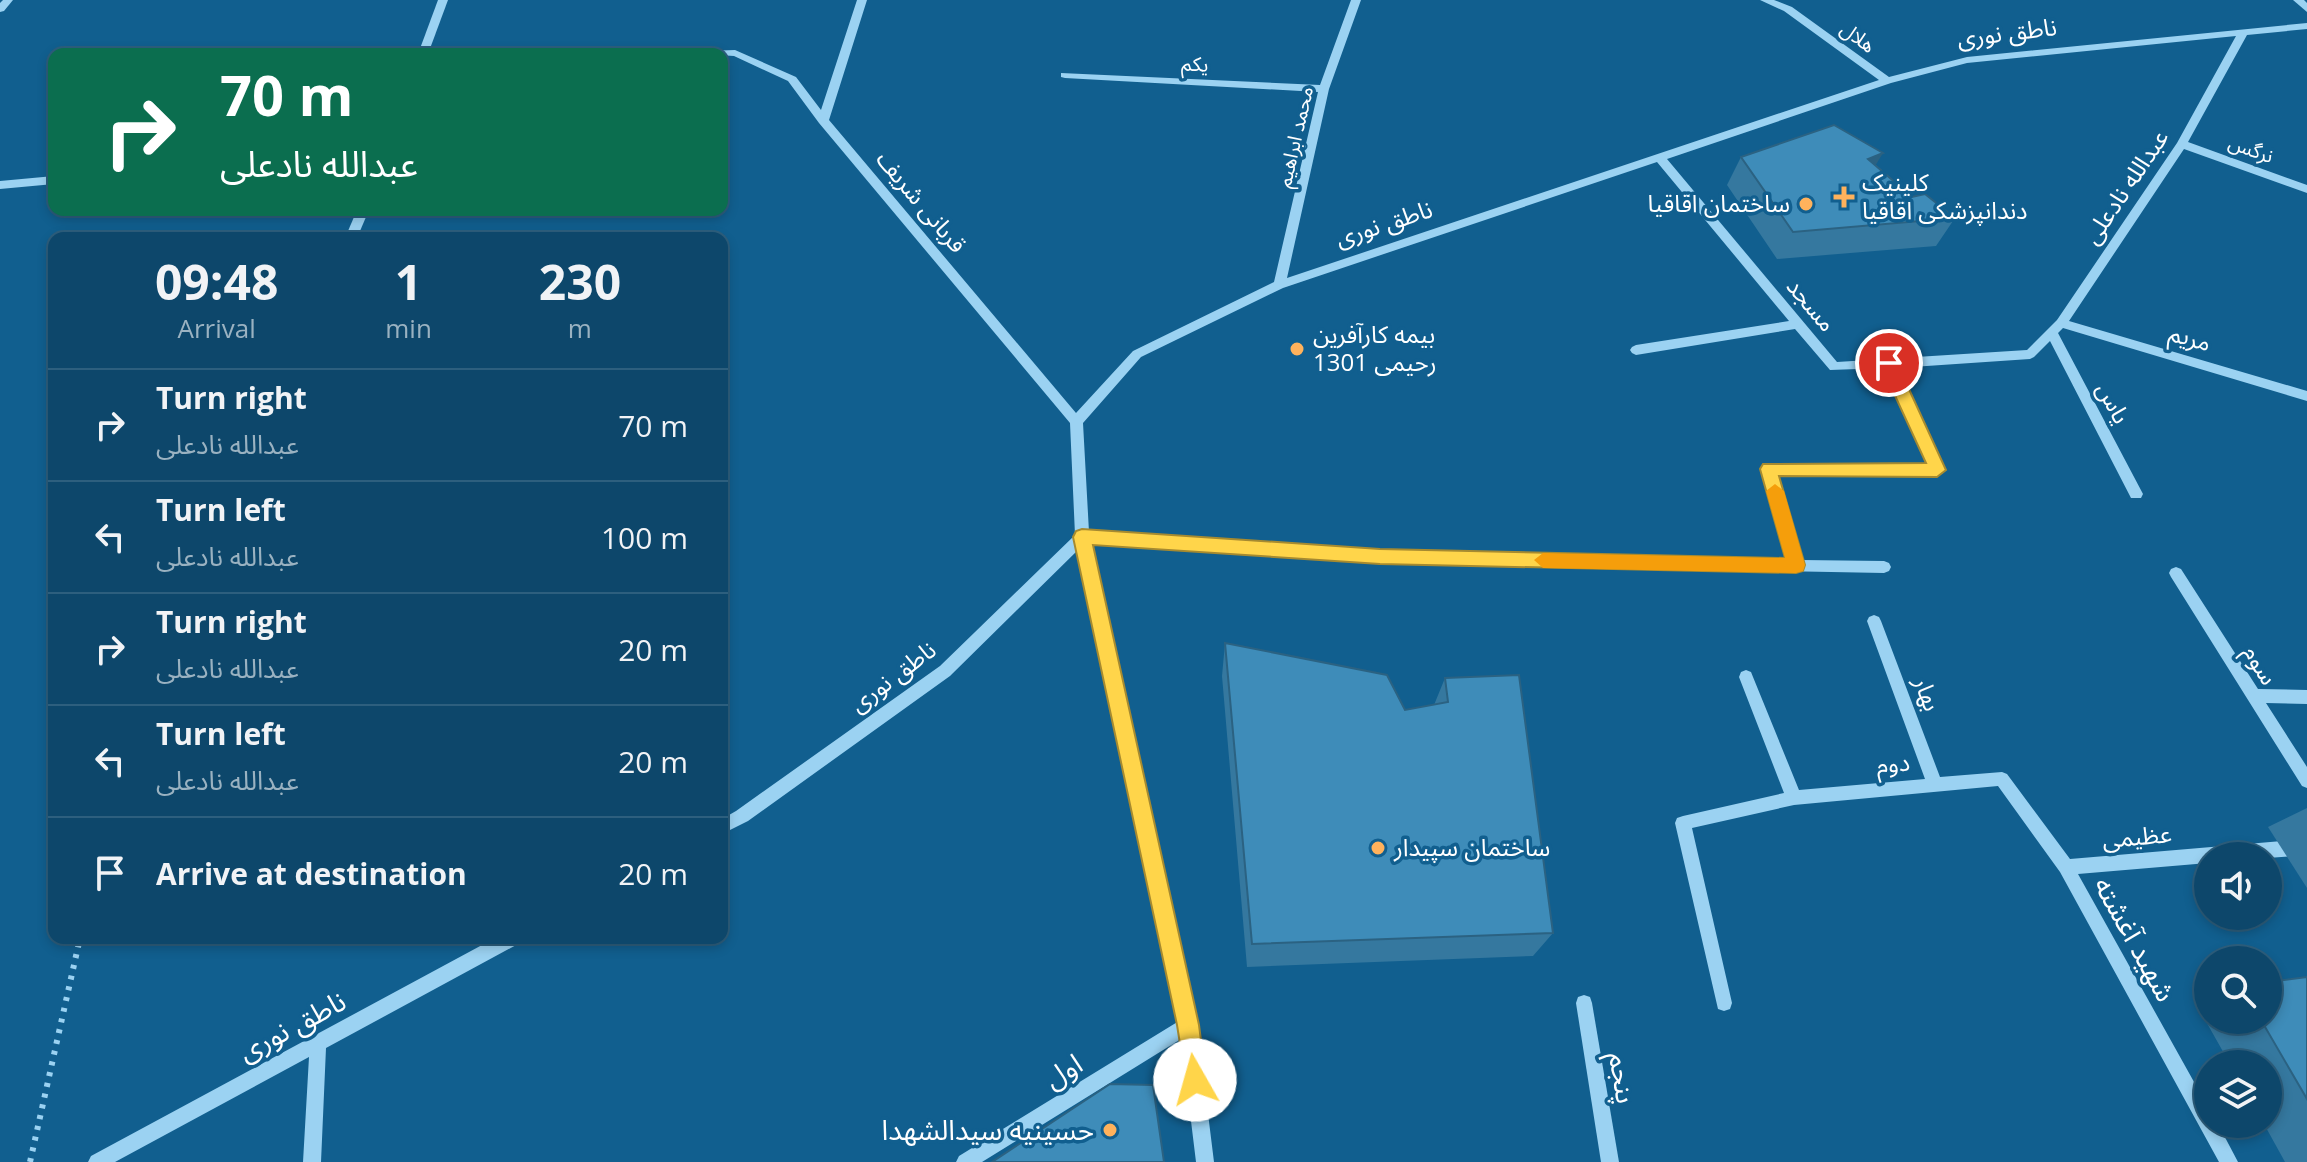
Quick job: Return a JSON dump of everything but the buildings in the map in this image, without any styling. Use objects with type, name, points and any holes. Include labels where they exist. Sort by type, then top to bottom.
[{"type":"street","points":[[0,9],[8,0]]},
{"type":"street","points":[[425,48],[443,0]]},
{"type":"street","points":[[823,120],[862,0]]},
{"type":"street","name":"محمد ابراهیم","points":[[1279,285],[1324,89],[1356,0]]},
{"type":"street","name":"هلال","points":[[1765,0],[1788,4],[1887,81]]},
{"type":"street","points":[[2298,0],[2307,9]]},
{"type":"street","name":"ناطق نوری","points":[[1076,422],[1137,354],[1279,285],[1887,81],[1967,60],[2307,26]]},
{"type":"street","name":"عبدالله نادعلی","points":[[2030,354],[2056,328],[2182,144],[2243,33]]},
{"type":"street","name":"قربانی شریف","points":[[728,53],[735,53],[792,79],[1076,422]]},
{"type":"street","name":"یکم","points":[[1065,75],[1324,89]]},
{"type":"street","name":"نرگس","points":[[2182,144],[2307,189]]},
{"type":"street","name":"مسجد","points":[[1660,158],[1834,367],[2030,354]]},
{"type":"street","points":[[0,185],[48,181]]},
{"type":"street","points":[[1636,350],[1799,324]]},
{"type":"street","name":"مریم","points":[[2056,328],[2307,396]]},
{"type":"street","name":"یاس","points":[[2056,328],[2136,494]]},
{"type":"street","points":[[1796,565],[1769,469],[1937,470],[1889,363]]},
{"type":"street","points":[[1076,422],[1082,537],[1188,1025],[1205,1162]]},
{"type":"street","points":[[1082,537],[1380,557],[1884,567]]},
{"type":"street","name":"ناطق نوری","points":[[728,824],[945,671],[1082,537]]},
{"type":"street","name":"سوم","points":[[2176,573],[2307,781]]},
{"type":"street","name":"بهار","points":[[1874,621],[1935,784]]},
{"type":"street","points":[[1746,677],[1794,798]]},
{"type":"street","points":[[2253,696],[2307,697]]},
{"type":"street","name":"دوم","points":[[1724,1003],[1683,823],[1794,798],[2002,779],[2066,867]]},
{"type":"street","name":"عظیمی","points":[[2066,867],[2307,847]]},
{"type":"street","name":"شهید آغشته","points":[[2066,867],[2229,1162]]},
{"type":"street","name":"ناطق نوری","points":[[97,1162],[501,944]]},
{"type":"street","name":"پنجم","points":[[1584,1003],[1610,1162]]},
{"type":"street","name":"اول","points":[[965,1162],[1188,1025]]},
{"type":"street","points":[[312,1162],[318,1041]]},
{"type":"path","points":[[30,1162],[79,944]]},
{"type":"slow traffic","points":[[1543,560],[1796,565],[1775,491]]},
{"type":"place","name":"کلینیک دندانپزشکی اقاقیا","points":[[1844,197]]},
{"type":"place","name":"ساختمان اقاقیا","points":[[1806,204]]},
{"type":"place","name":"بیمه کارآفرین 1301 رحیمی","points":[[1297,349]]},
{"type":"place","name":"ساختمان سپیدار","points":[[1378,848]]},
{"type":"place","name":"حسینیه سیدالشهدا","points":[[1110,1130]]},
{"type":"route","points":[[1195,1080],[1188,1025],[1082,537],[1380,557],[1796,565],[1769,469],[1937,470],[1889,363]]}]
